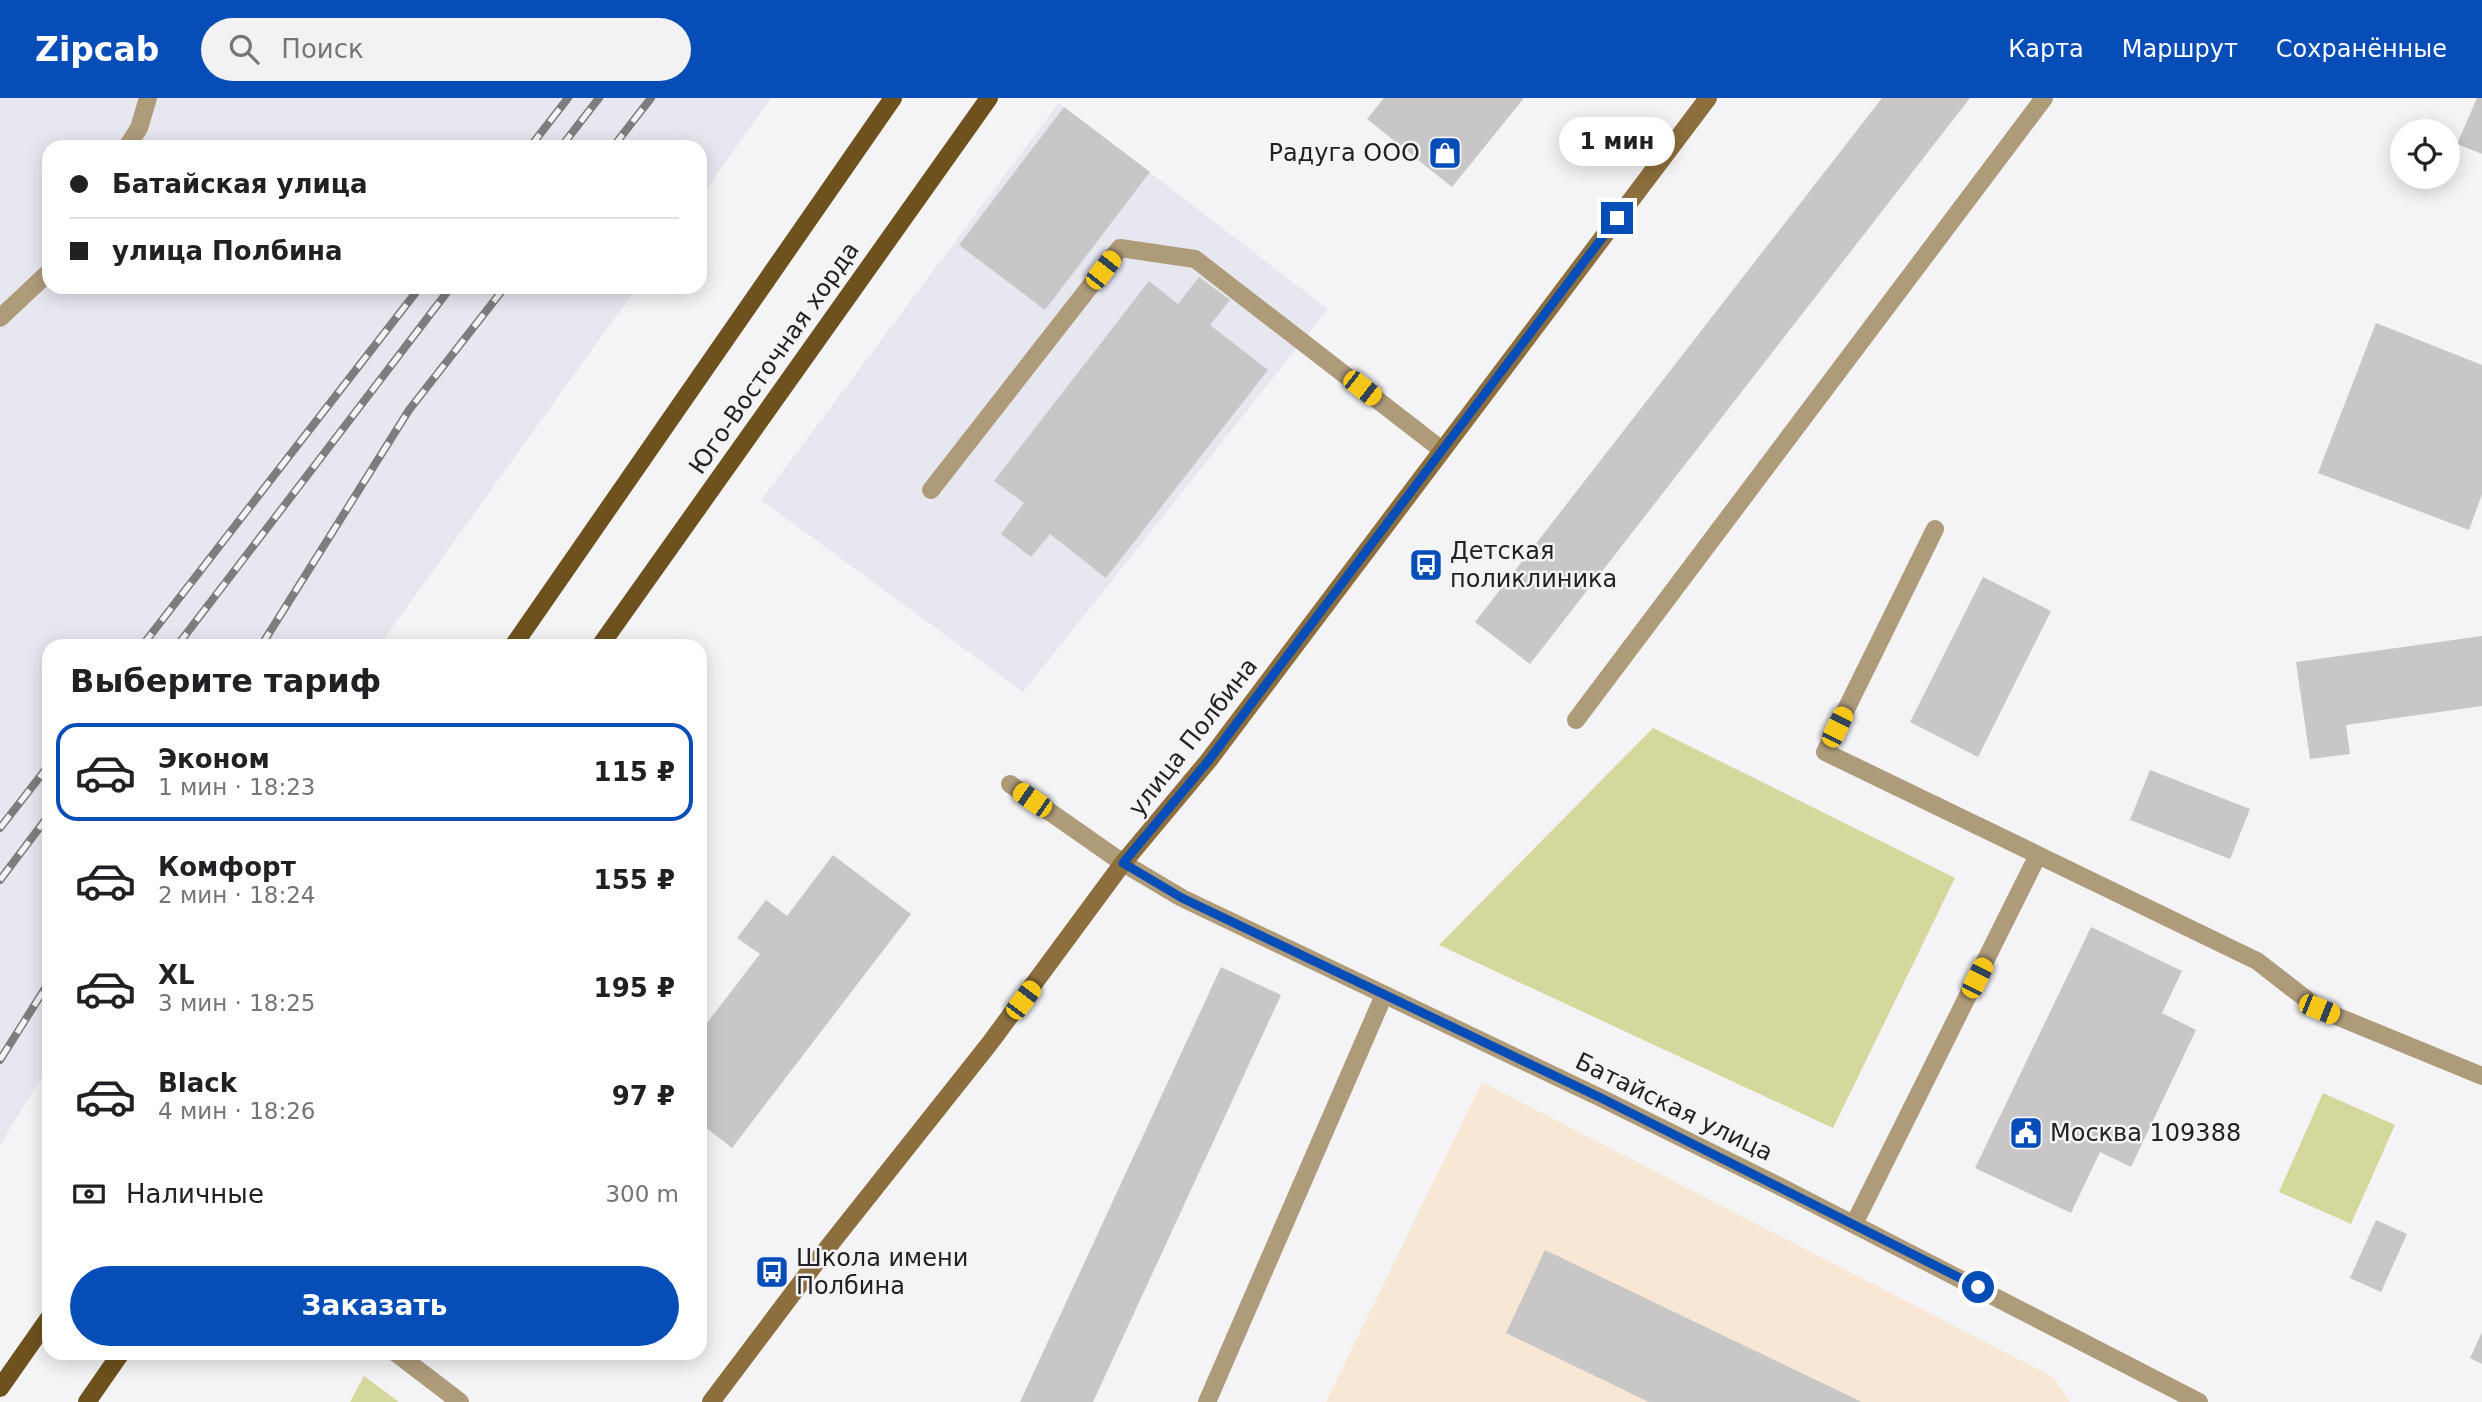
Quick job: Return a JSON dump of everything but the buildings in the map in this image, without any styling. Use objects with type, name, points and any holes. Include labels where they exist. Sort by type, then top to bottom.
[{"type":"main road","name":"Юго-Восточная хорда","points":[[518,639],[893,98]]},
{"type":"main road","name":"Юго-Восточная хорда","points":[[605,639],[989,98]]},
{"type":"main road","name":"улица Полбина","points":[[711,1402],[821,1256],[1023,1000],[1123,863],[1209,760],[1708,98]]},
{"type":"main road","points":[[0,1388],[42,1328]]},
{"type":"main road","points":[[87,1402],[116,1360]]},
{"type":"street","points":[[131,140],[139,128],[148,98]]},
{"type":"street","points":[[1576,720],[2044,98]]},
{"type":"street","points":[[931,490],[1120,248],[1195,259],[1442,450]]},
{"type":"street","points":[[0,318],[42,279]]},
{"type":"street","points":[[1935,529],[1825,752],[2258,961],[2319,1009],[2482,1076]]},
{"type":"street","name":"Батайская улица","points":[[1010,784],[1123,863],[1182,898],[1611,1103],[1854,1224],[2199,1402]]},
{"type":"street","points":[[1854,1224],[2038,855]]},
{"type":"street","points":[[1207,1402],[1384,995]]},
{"type":"street","points":[[406,1360],[460,1402]]},
{"type":"shaded area","points":[[0,98],[771,98],[707,188],[707,140],[42,140],[42,294],[632,294],[384,639],[42,639],[42,1076],[0,1145]]},
{"type":"shaded area","points":[[1059,103],[1328,309],[1023,692],[761,500]]},
{"type":"shaded area","points":[[1482,1082],[2053,1377],[2070,1402],[1326,1402]]},
{"type":"green space","points":[[1653,728],[1955,878],[1833,1128],[1439,945]]},
{"type":"green space","points":[[2323,1093],[2395,1125],[2351,1224],[2279,1192]]},
{"type":"green space","points":[[364,1376],[399,1402],[350,1402]]},
{"type":"railway","points":[[535,140],[568,98]]},
{"type":"railway","points":[[566,140],[599,98]]},
{"type":"railway","points":[[618,140],[651,98]]},
{"type":"railway","points":[[147,639],[415,294]]},
{"type":"railway","points":[[182,639],[446,294]]},
{"type":"railway","points":[[265,639],[409,410],[500,294]]},
{"type":"railway","points":[[0,828],[42,774]]},
{"type":"railway","points":[[0,880],[42,824]]},
{"type":"railway","points":[[0,1060],[42,993]]},
{"type":"place","name":"Радуга ООО","points":[[1445,153]]},
{"type":"place","name":"Детская поликлиника","points":[[1426,565]]},
{"type":"place","name":"Москва 109388","points":[[2026,1133]]},
{"type":"place","name":"Школа имени Полбина","points":[[772,1272]]},
{"type":"route","points":[[1617,218],[1209,760],[1123,863],[1182,898],[1599,1097],[1978,1287]]}]
